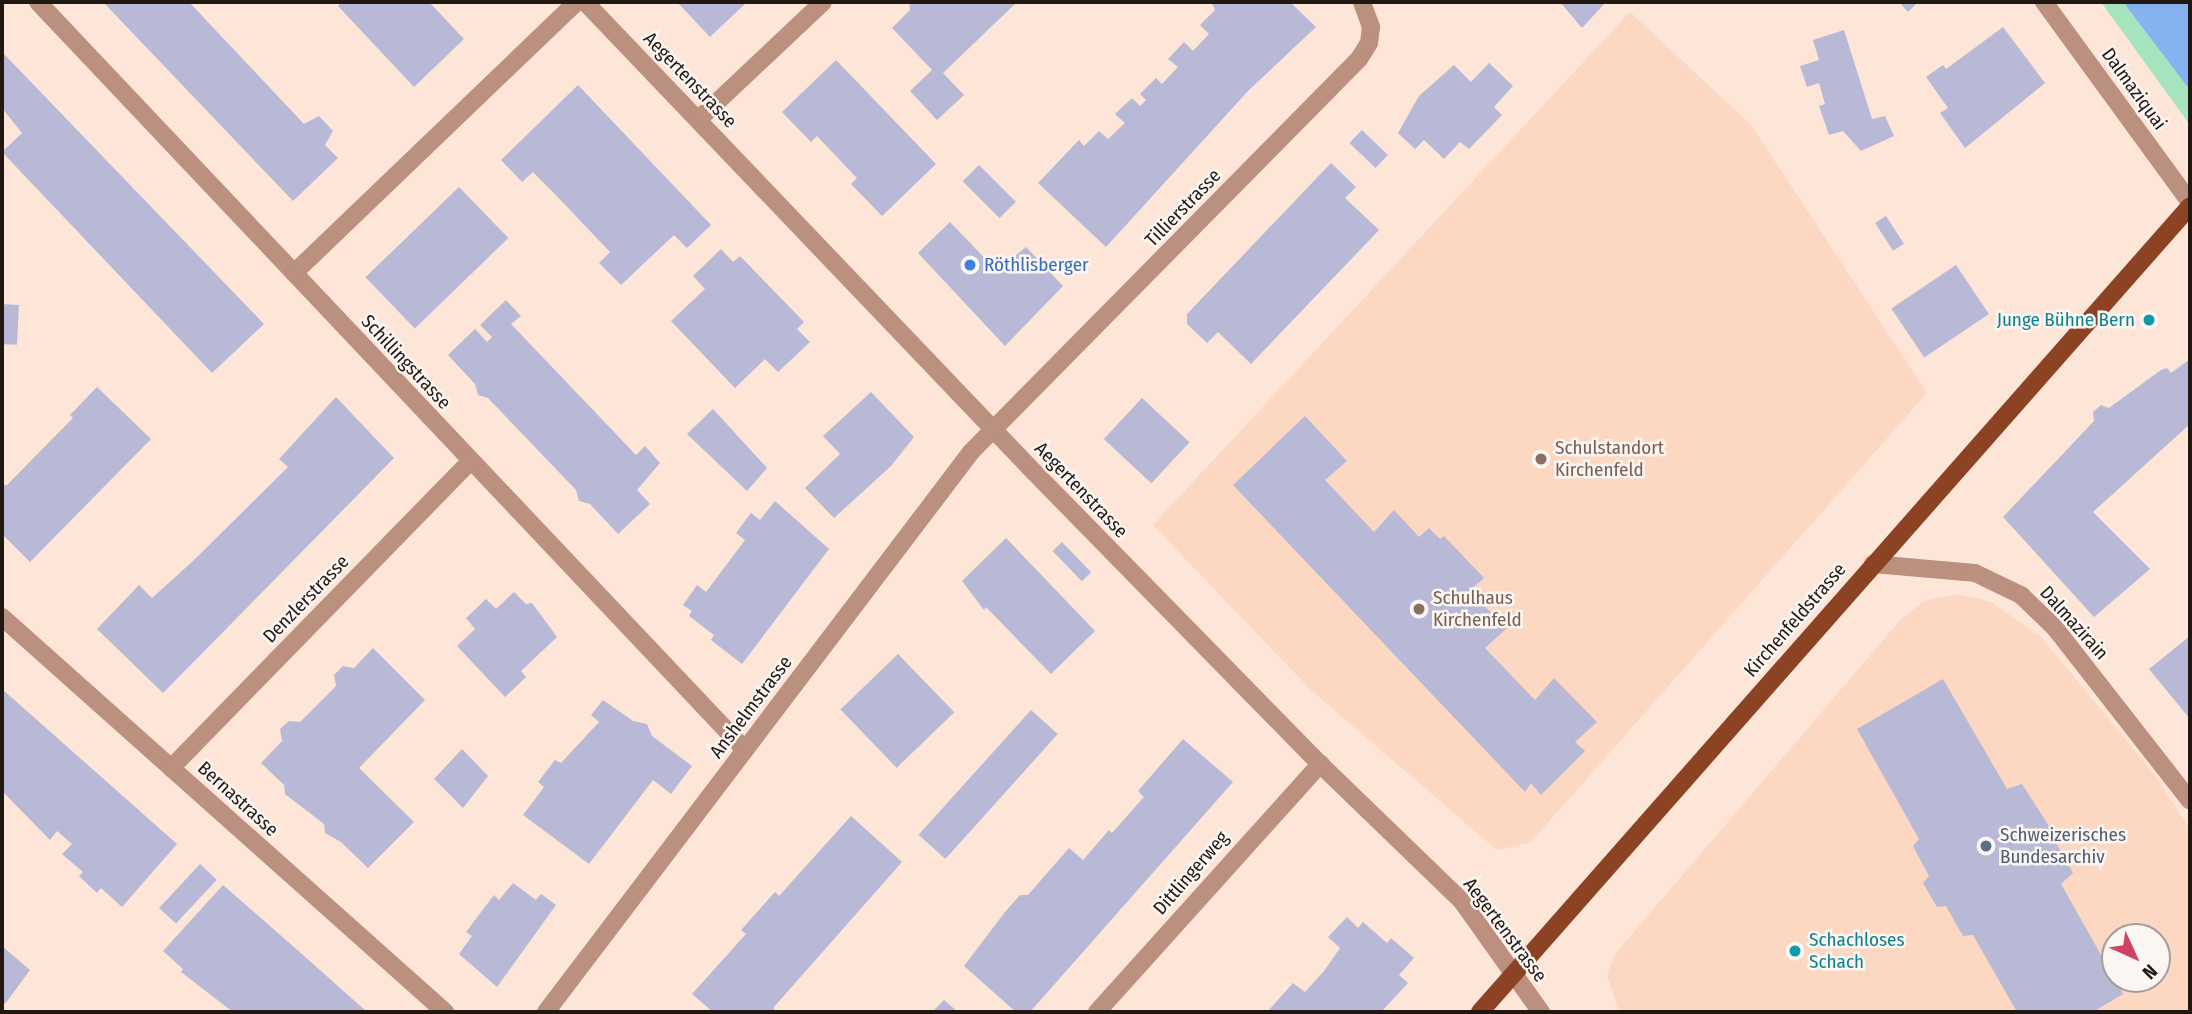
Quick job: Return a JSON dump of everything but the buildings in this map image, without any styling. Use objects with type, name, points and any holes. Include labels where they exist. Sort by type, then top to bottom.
[{"type":"main road","name":"Kirchenfeldstrasse","points":[[1480,1012],[2190,204]]},
{"type":"street","name":"Schillingstrasse","points":[[38,2],[745,750]]},
{"type":"street","points":[[294,273],[577,2]]},
{"type":"street","name":"Aegertenstrasse","points":[[585,2],[993,430],[1320,764],[1461,900],[1541,1012]]},
{"type":"street","points":[[699,120],[823,2]]},
{"type":"street","name":"Tillierstrasse","points":[[993,430],[1359,59],[1369,43],[1371,27],[1362,2]]},
{"type":"street","name":"Dalmaziquai","points":[[2044,2],[2190,204]]},
{"type":"street","name":"Anshelmstrasse","points":[[546,1012],[971,452],[993,430]]},
{"type":"street","name":"Denzlerstrasse","points":[[171,768],[471,461]]},
{"type":"street","name":"Dalmazirain","points":[[1872,564],[1962,570],[2013,590],[2055,628],[2190,801]]},
{"type":"street","name":"Bernastrasse","points":[[2,617],[446,1012]]},
{"type":"street","name":"Dittlingerweg","points":[[1097,1012],[1320,764]]},
{"type":"shaded area","name":"Schulstandort Kirchenfeld","points":[[1630,12],[1751,125],[1927,393],[1530,843],[1497,850],[1312,691],[1153,525]]},
{"type":"shaded area","points":[[1957,594],[1991,602],[2041,637],[2154,774],[2190,832],[2190,1012],[1619,1012],[1607,975],[1615,954],[1902,618],[1926,600]]},
{"type":"green space","points":[[2101,2],[2123,2],[2190,90],[2190,125]]},
{"type":"water","points":[[2123,2],[2190,2],[2190,90],[2183,81]]},
{"type":"place","name":"Röthlisberger","points":[[970,265]]},
{"type":"place","name":"Junge Bühne Bern","points":[[2149,320]]},
{"type":"place","name":"Schulstandort Kirchenfeld","points":[[1541,459]]},
{"type":"place","name":"Schulhaus Kirchenfeld","points":[[1419,609]]},
{"type":"place","name":"Schweizerisches Bundesarchiv","points":[[1986,846]]},
{"type":"place","name":"Schachloses Schach","points":[[1795,951]]}]
